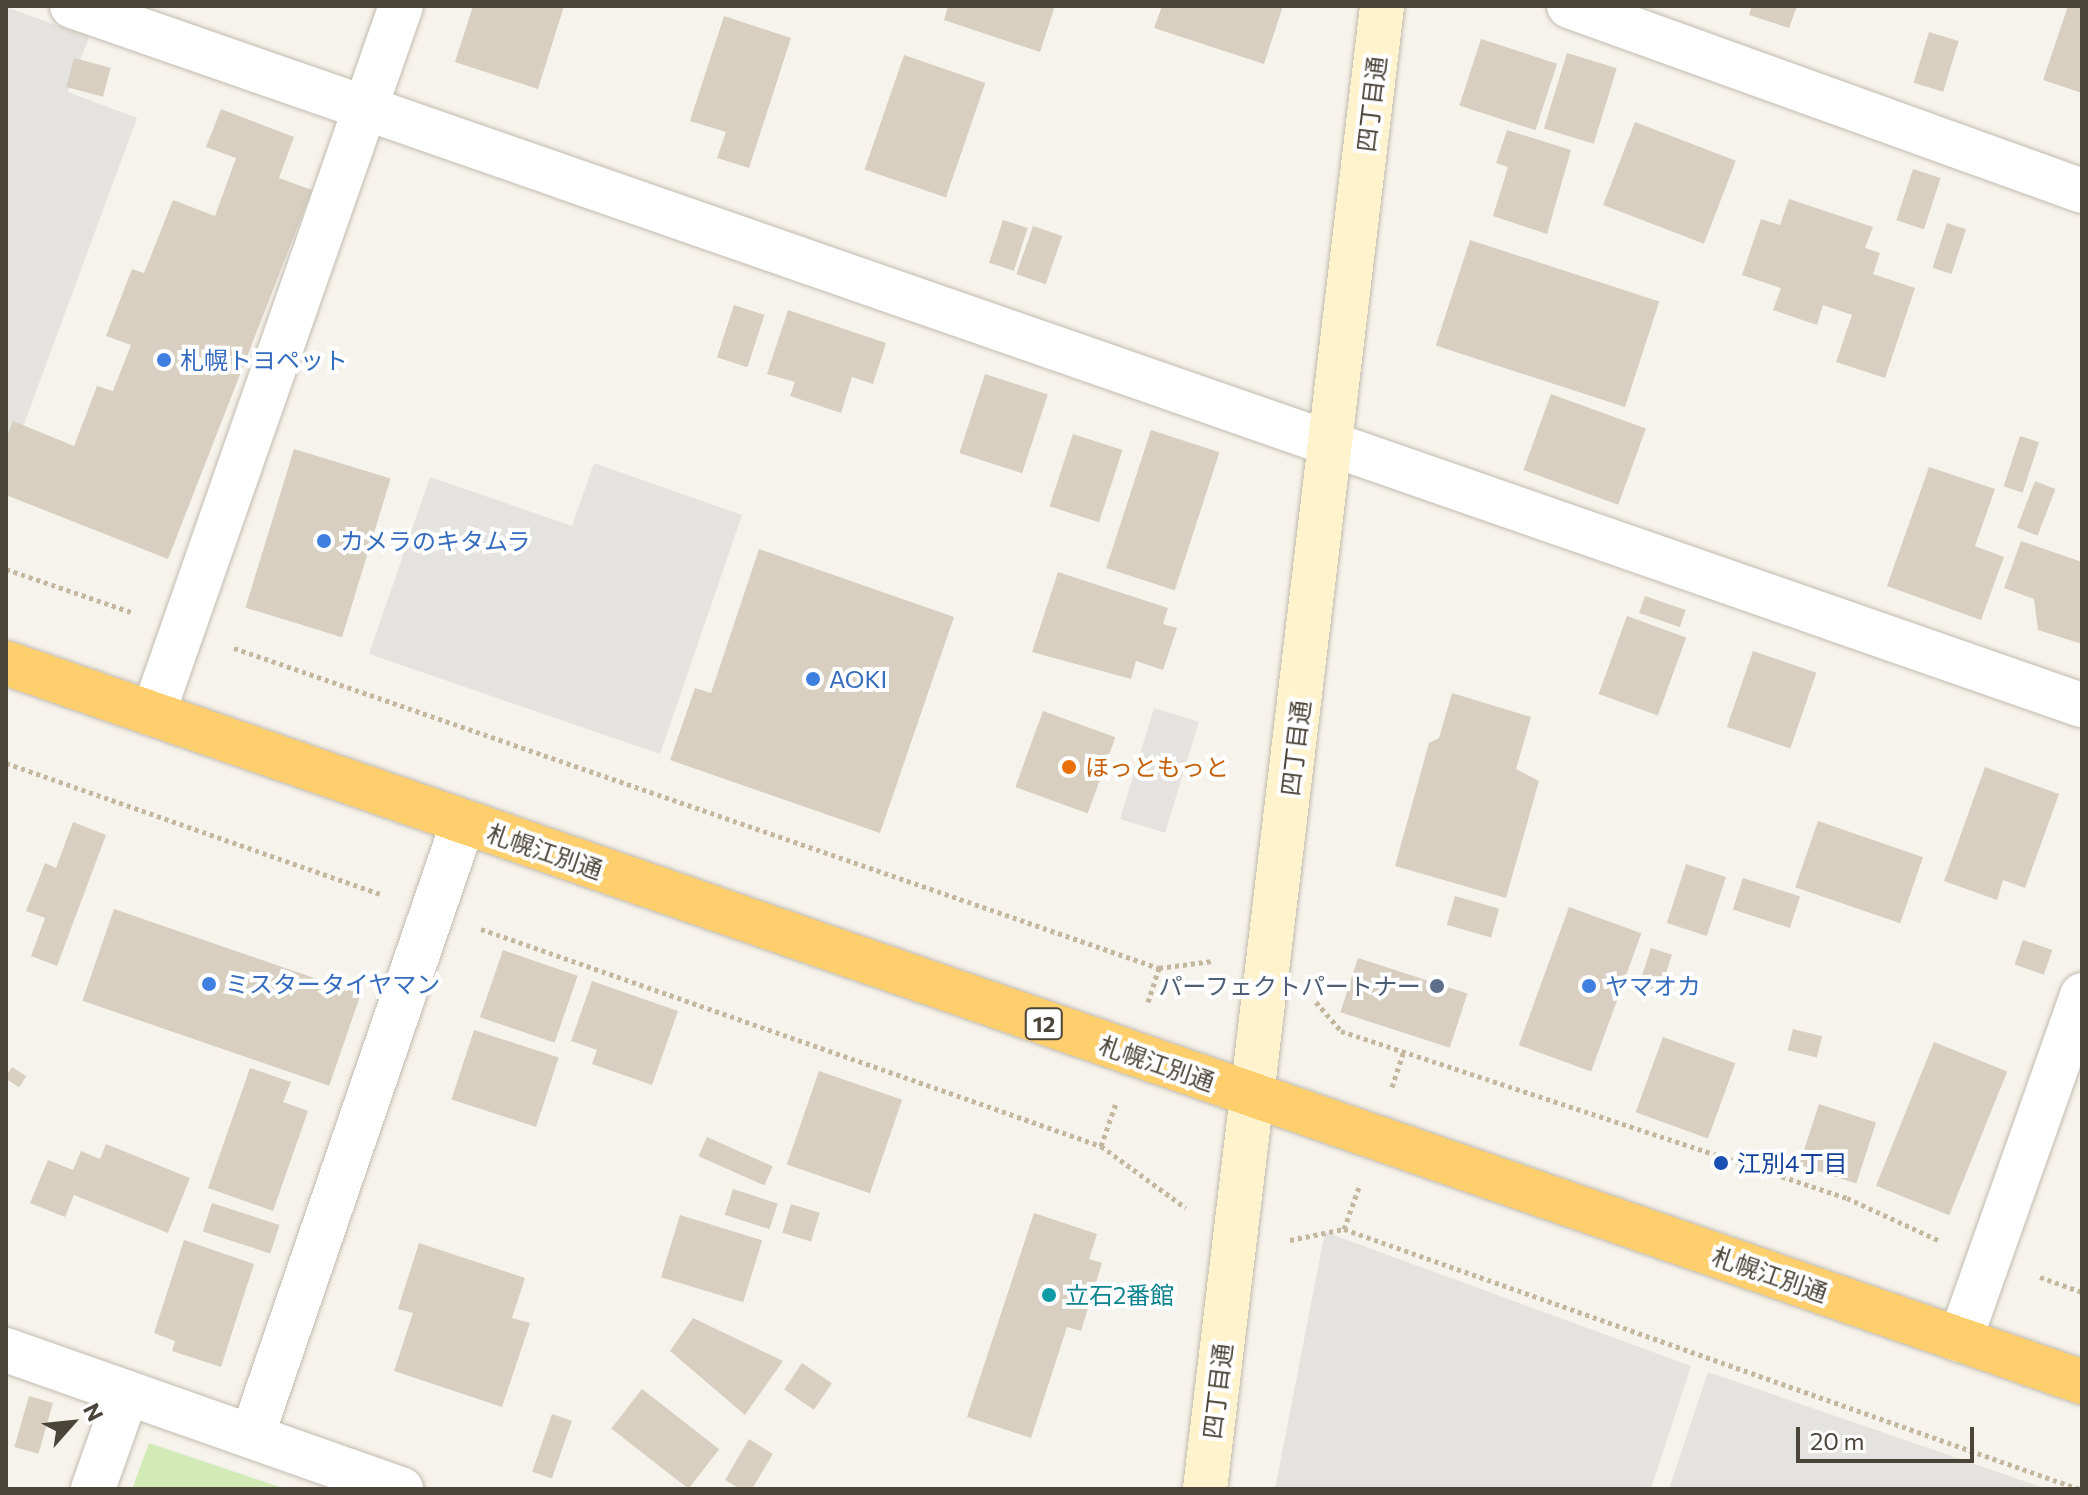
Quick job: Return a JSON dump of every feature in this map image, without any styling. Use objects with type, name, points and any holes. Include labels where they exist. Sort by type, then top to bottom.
[{"type":"highway","name":"札幌江別通","points":[[6,663],[2082,1382]]},
{"type":"street","points":[[72,6],[366,104],[1330,446],[2082,705]]},
{"type":"street","points":[[153,714],[401,6]]},
{"type":"street","name":"四丁目通","points":[[1205,1489],[1382,6]]},
{"type":"street","points":[[1569,6],[2082,191]]},
{"type":"street","points":[[252,1436],[463,823]]},
{"type":"street","points":[[1960,1340],[2082,995]]},
{"type":"street","points":[[6,1350],[401,1489]]},
{"type":"street","points":[[93,1489],[127,1393]]},
{"type":"path","points":[[6,569],[1159,968],[1228,959],[1312,997],[1341,1031],[1818,1188],[1989,1259],[2082,1292]]},
{"type":"path","points":[[6,763],[1101,1146],[1194,1213],[1281,1241],[1344,1229],[2079,1489]]},
{"type":"green space","points":[[149,1443],[286,1489],[132,1489]]},
{"type":"shaded area","points":[[6,7],[89,37],[68,92],[137,118],[6,473]]},
{"type":"shaded area","points":[[594,463],[742,515],[660,754],[369,654],[430,477],[572,526]]},
{"type":"shaded area","points":[[1154,708],[1199,722],[1165,833],[1120,819]]},
{"type":"shaded area","points":[[1325,1232],[1691,1366],[1651,1489],[1275,1489]]},
{"type":"shaded area","points":[[1708,1372],[2047,1489],[1669,1489]]},
{"type":"building","points":[[473,6],[564,6],[538,89],[455,62]]},
{"type":"building","points":[[948,6],[1055,6],[1040,52],[944,20]]},
{"type":"building","points":[[1162,6],[1283,6],[1264,64],[1154,28]]},
{"type":"building","points":[[1752,6],[1797,6],[1789,28],[1749,15]]},
{"type":"building","points":[[2068,6],[2082,6],[2082,93],[2043,80]]},
{"type":"building","points":[[724,16],[791,38],[749,168],[717,158],[726,132],[690,121]]},
{"type":"building","points":[[1929,32],[1959,41],[1943,92],[1914,83]]},
{"type":"building","points":[[1481,39],[1557,64],[1535,130],[1459,106]]},
{"type":"building","points":[[1567,53],[1617,68],[1594,144],[1544,129]]},
{"type":"building","points":[[904,55],[985,83],[946,197],[865,169]]},
{"type":"building","points":[[74,58],[111,68],[103,97],[66,87]]},
{"type":"building","points":[[221,109],[294,137],[279,178],[312,190],[168,559],[6,495],[6,439],[13,421],[74,446],[97,386],[113,391],[131,345],[106,336],[132,269],[144,273],[173,200],[215,216],[236,158],[206,147]]},
{"type":"building","points":[[1635,122],[1736,161],[1704,244],[1603,205]]},
{"type":"building","points":[[1507,130],[1571,150],[1547,234],[1493,216],[1508,167],[1496,163]]},
{"type":"building","points":[[1913,169],[1941,178],[1924,229],[1896,220]]},
{"type":"building","points":[[1789,199],[1873,227],[1865,248],[1880,253],[1873,274],[1915,288],[1885,378],[1836,362],[1852,315],[1823,305],[1817,325],[1773,310],[1781,288],[1742,275],[1761,219],[1780,225]]},
{"type":"building","points":[[1003,220],[1028,228],[1014,271],[989,263]]},
{"type":"building","points":[[1947,223],[1966,229],[1951,274],[1932,268]]},
{"type":"building","points":[[1033,226],[1062,236],[1046,284],[1016,274]]},
{"type":"building","points":[[1470,240],[1659,301],[1625,407],[1436,346]]},
{"type":"building","points":[[734,305],[764,315],[747,367],[717,357]]},
{"type":"building","points":[[788,310],[886,343],[873,384],[852,377],[841,413],[790,396],[795,382],[767,374]]},
{"type":"building","points":[[985,374],[1048,394],[1022,473],[959,453]]},
{"type":"building","points":[[1551,394],[1646,429],[1618,505],[1523,470]]},
{"type":"building","points":[[1151,430],[1219,452],[1175,590],[1106,568]]},
{"type":"building","points":[[1073,434],[1122,450],[1099,522],[1050,506]]},
{"type":"building","points":[[2020,436],[2039,442],[2023,493],[2004,486]]},
{"type":"building","points":[[294,449],[391,479],[342,637],[245,608]]},
{"type":"building","points":[[1929,467],[1995,489],[1975,546],[2004,557],[1981,620],[1887,586]]},
{"type":"building","points":[[2035,481],[2056,489],[2038,536],[2017,528]]},
{"type":"building","points":[[2021,541],[2082,562],[2082,644],[2038,630],[2034,599],[2004,588]]},
{"type":"building","points":[[759,549],[954,617],[880,833],[670,760],[695,688],[711,693]]},
{"type":"building","points":[[1058,572],[1168,608],[1163,624],[1177,628],[1163,670],[1136,661],[1131,679],[1032,652]]},
{"type":"building","points":[[1645,596],[1686,610],[1680,627],[1639,613]]},
{"type":"building","points":[[1627,616],[1686,638],[1658,716],[1599,694]]},
{"type":"building","points":[[1753,651],[1816,673],[1790,748],[1727,727]]},
{"type":"building","points":[[1452,693],[1531,717],[1516,769],[1539,781],[1506,898],[1395,866],[1429,743],[1439,738]]},
{"type":"building","points":[[1043,711],[1115,737],[1088,813],[1015,787]]},
{"type":"building","points":[[1985,767],[2059,794],[2025,888],[2003,880],[1997,900],[1944,881]]},
{"type":"building","points":[[1818,821],[1923,857],[1900,923],[1795,887]]},
{"type":"building","points":[[73,822],[106,835],[57,966],[31,956],[45,918],[26,911],[45,863],[56,868]]},
{"type":"building","points":[[1686,864],[1726,877],[1707,936],[1667,923]]},
{"type":"building","points":[[1743,878],[1800,897],[1790,928],[1733,909]]},
{"type":"building","points":[[1455,896],[1499,909],[1491,938],[1447,925]]},
{"type":"building","points":[[1569,907],[1641,933],[1591,1071],[1519,1045]]},
{"type":"building","points":[[114,909],[361,994],[329,1086],[82,1001]]},
{"type":"building","points":[[2023,940],[2052,950],[2044,975],[2015,965]]},
{"type":"building","points":[[1651,948],[1672,955],[1659,994],[1638,987]]},
{"type":"building","points":[[503,950],[578,976],[555,1043],[480,1017]]},
{"type":"building","points":[[1358,958],[1467,994],[1450,1048],[1340,1012]]},
{"type":"building","points":[[592,981],[678,1011],[652,1085],[592,1064],[597,1050],[571,1041]]},
{"type":"building","points":[[1793,1029],[1822,1036],[1817,1058],[1788,1050]]},
{"type":"building","points":[[474,1030],[559,1058],[536,1127],[451,1099]]},
{"type":"building","points":[[1663,1037],[1735,1063],[1708,1139],[1636,1112]]},
{"type":"building","points":[[1934,1042],[2007,1072],[1949,1215],[1876,1186]]},
{"type":"building","points":[[12,1067],[26,1076],[19,1087],[6,1079]]},
{"type":"building","points":[[250,1068],[291,1082],[283,1102],[308,1111],[273,1211],[208,1188]]},
{"type":"building","points":[[819,1071],[902,1100],[870,1193],[787,1165]]},
{"type":"building","points":[[1819,1104],[1876,1123],[1856,1183],[1799,1165]]},
{"type":"building","points":[[707,1137],[773,1166],[764,1185],[698,1156]]},
{"type":"building","points":[[106,1144],[190,1178],[168,1233],[74,1195],[65,1217],[30,1203],[48,1160],[73,1170],[81,1151],[100,1159]]},
{"type":"building","points":[[733,1189],[778,1204],[769,1229],[725,1215]]},
{"type":"building","points":[[212,1203],[280,1225],[270,1253],[203,1232]]},
{"type":"building","points":[[791,1204],[820,1213],[811,1241],[782,1233]]},
{"type":"building","name":"立石2番館","points":[[1034,1213],[1097,1234],[1089,1259],[1102,1263],[1081,1331],[1067,1327],[1031,1438],[967,1417]]},
{"type":"building","points":[[680,1215],[762,1240],[743,1302],[661,1277]]},
{"type":"building","points":[[184,1240],[254,1264],[221,1367],[172,1351],[175,1341],[154,1333]]},
{"type":"building","points":[[419,1243],[525,1278],[512,1318],[530,1323],[502,1407],[394,1371],[413,1313],[398,1309]]},
{"type":"building","points":[[693,1318],[783,1361],[745,1415],[670,1351]]},
{"type":"building","points":[[802,1363],[832,1383],[814,1410],[784,1390]]},
{"type":"building","points":[[642,1389],[719,1449],[688,1489],[611,1428]]},
{"type":"building","points":[[29,1396],[53,1403],[38,1454],[14,1447]]},
{"type":"building","points":[[552,1414],[572,1421],[552,1479],[532,1472]]},
{"type":"building","points":[[749,1439],[773,1454],[752,1489],[740,1489],[725,1480]]},
{"type":"place","name":"札幌トヨペット","points":[[164,360]]},
{"type":"place","name":"カメラのキタムラ","points":[[324,541]]},
{"type":"place","name":"AOKI","points":[[813,679]]},
{"type":"place","name":"ほっともっと","points":[[1069,767]]},
{"type":"place","name":"ミスタータイヤマン","points":[[209,984]]},
{"type":"place","name":"パーフェクトパートナー","points":[[1437,986]]},
{"type":"place","name":"ヤマオカ","points":[[1589,986]]},
{"type":"place","name":"江別4丁目","points":[[1721,1163]]},
{"type":"place","name":"立石2番館","points":[[1049,1295]]}]
